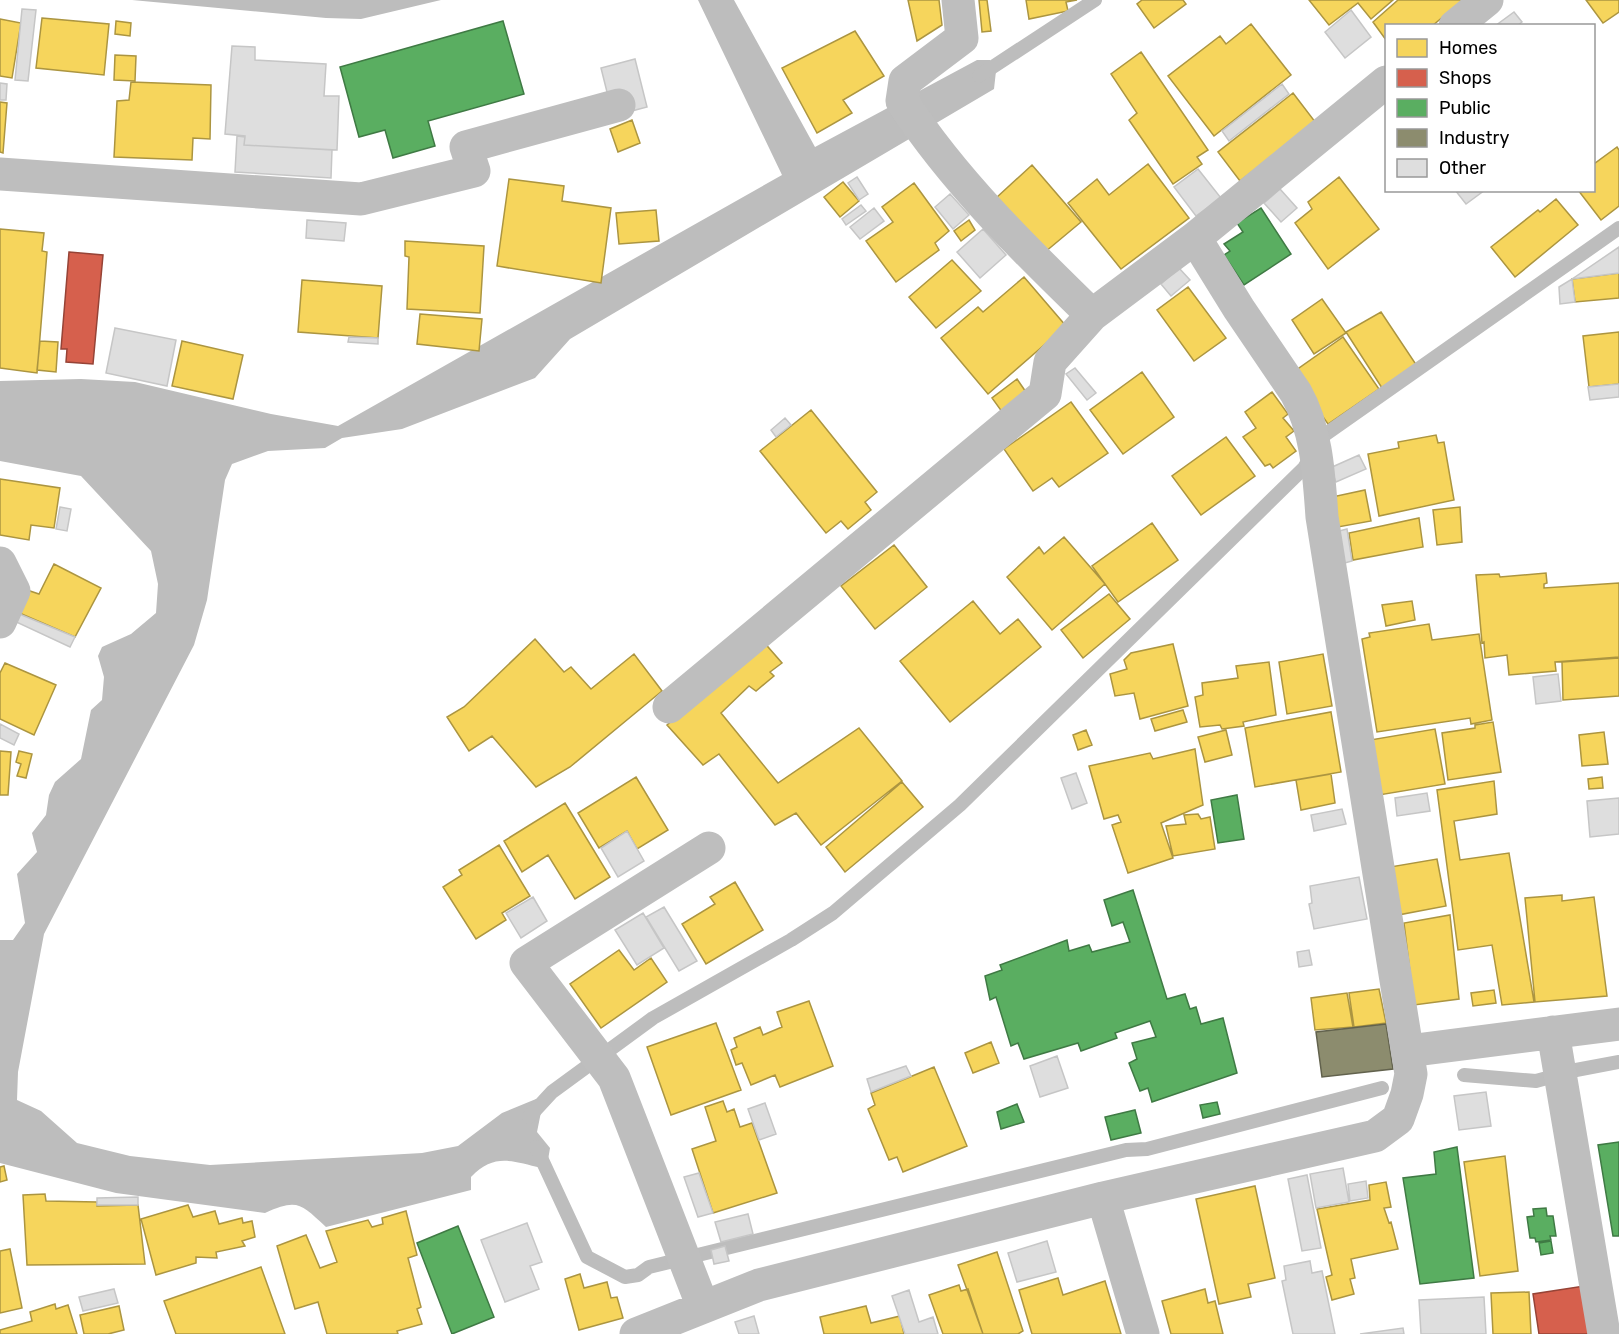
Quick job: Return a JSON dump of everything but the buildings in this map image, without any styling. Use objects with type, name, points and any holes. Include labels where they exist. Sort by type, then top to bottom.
[{"type":"street","points":[[958,0],[962,38],[905,81],[902,101],[926,138],[1026,251],[1092,315]]},
{"type":"street","points":[[1457,24],[1486,0]]},
{"type":"street","points":[[669,707],[1045,394],[1050,362],[1092,315],[1195,238],[1385,83]]},
{"type":"street","points":[[0,174],[362,199],[474,171],[466,147],[619,105]]},
{"type":"street","points":[[636,1334],[759,1284],[1103,1198],[1375,1136],[1398,1119],[1412,1074],[1324,529],[1315,453],[1304,408],[1296,393],[1239,309],[1195,238]]},
{"type":"street","points":[[0,563],[14,591],[0,622]]},
{"type":"street","points":[[703,1307],[614,1078],[526,963],[709,848]]},
{"type":"street","points":[[1408,1051],[1557,1060],[1619,1024]]},
{"type":"street","points":[[1557,1060],[1604,1334]]},
{"type":"street","points":[[1103,1198],[1143,1334]]},
{"type":"shaded area","points":[[132,0],[441,0],[361,19],[326,18]]},
{"type":"shaded area","points":[[698,0],[734,0],[815,147],[977,60],[990,60],[996,71],[994,89],[570,339],[535,378],[402,429],[342,438],[325,448],[268,451],[232,464],[225,480],[207,600],[194,645],[44,934],[18,1072],[17,1100],[41,1111],[77,1143],[130,1156],[210,1165],[422,1153],[458,1146],[502,1113],[536,1099],[542,1107],[537,1132],[550,1148],[548,1160],[541,1168],[512,1161],[488,1164],[471,1177],[471,1190],[326,1227],[311,1213],[299,1206],[285,1206],[265,1213],[116,1193],[0,1163],[0,940],[13,940],[25,923],[17,874],[37,852],[32,833],[46,815],[49,795],[55,782],[81,759],[91,710],[102,700],[104,677],[98,656],[102,647],[131,634],[156,613],[158,584],[151,551],[81,476],[0,461],[0,381],[81,379],[135,382],[271,414],[338,426],[782,175]]},
{"type":"waterway","points":[[979,76],[1095,0]]},
{"type":"waterway","points":[[529,1117],[552,1092],[653,1018],[791,940],[833,913],[960,805],[1304,468],[1323,436],[1619,228]]},
{"type":"waterway","points":[[1464,1075],[1536,1081],[1619,1062]]},
{"type":"waterway","points":[[536,1147],[587,1257],[625,1277],[638,1275],[649,1267],[1126,1150],[1147,1149],[1382,1088]]}]
